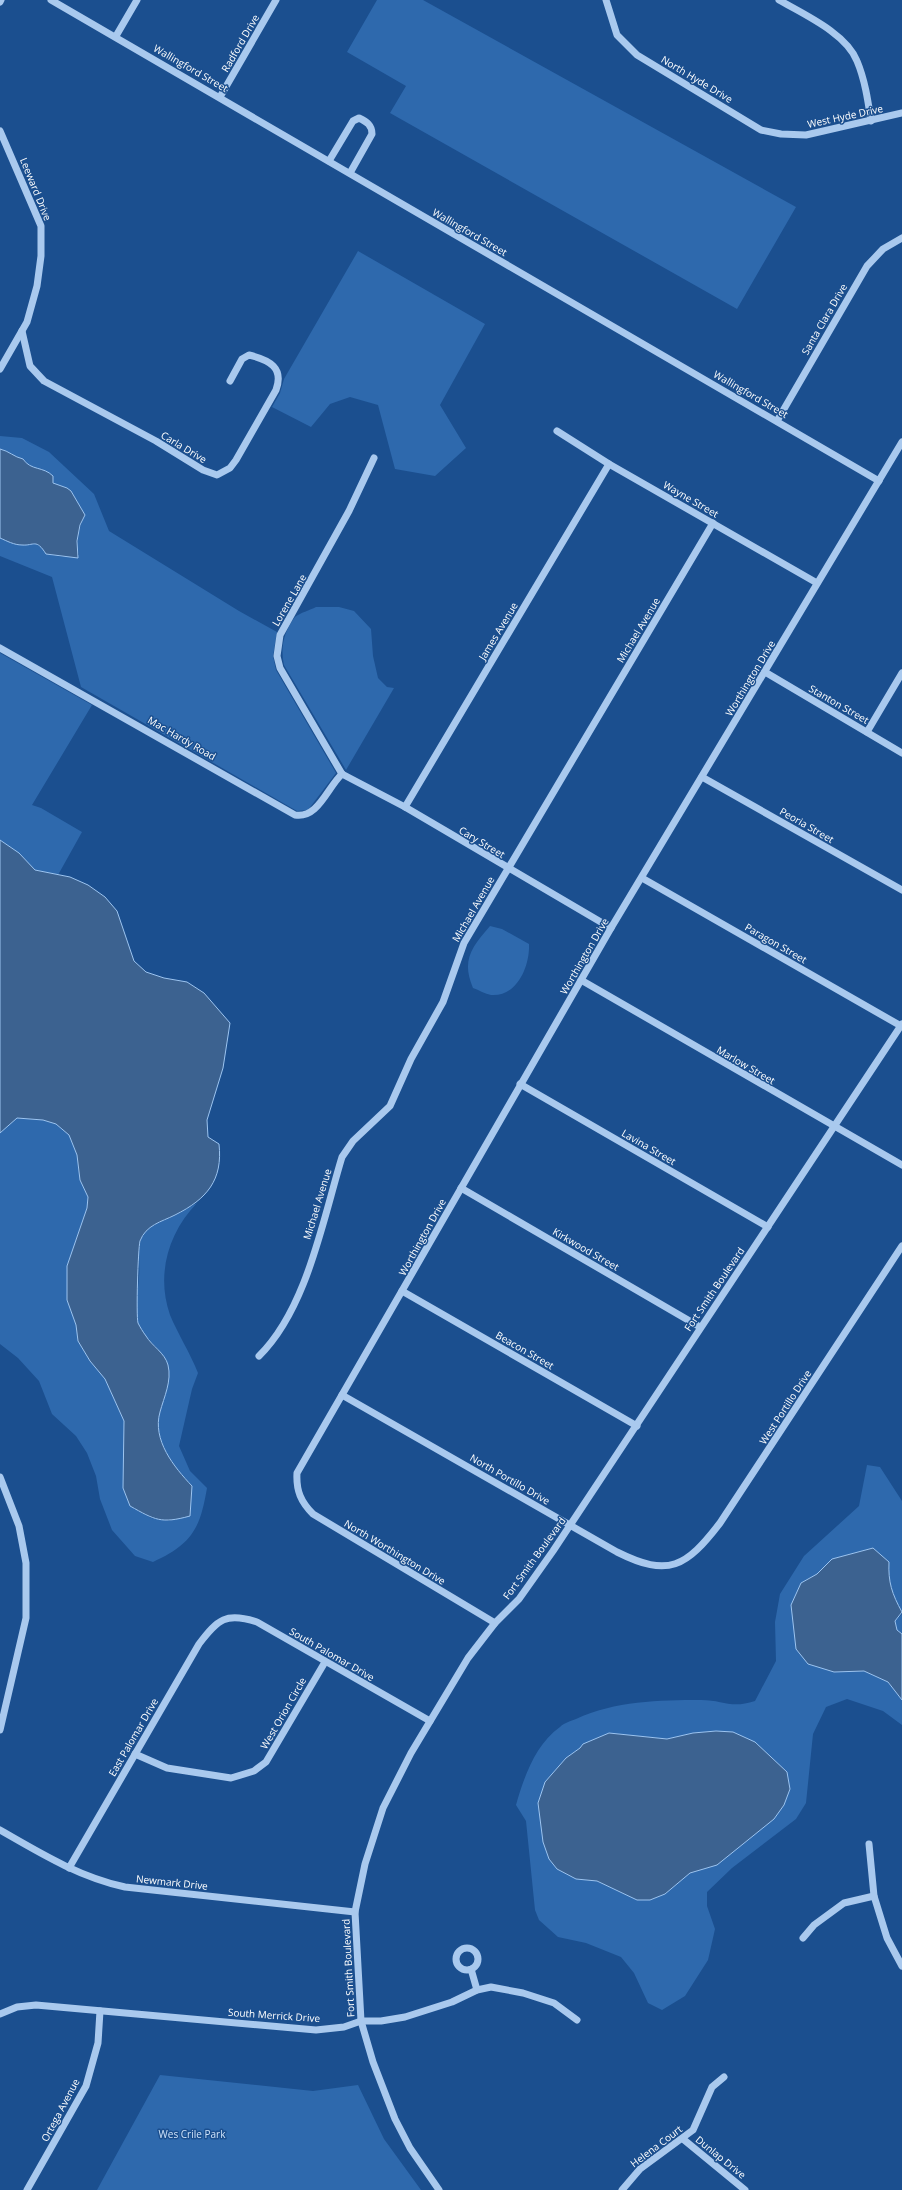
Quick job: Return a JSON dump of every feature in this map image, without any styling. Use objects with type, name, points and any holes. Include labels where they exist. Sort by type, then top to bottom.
[{"type":"street","name":"Wallingford Street","points":[[51,0],[116,36],[879,480]]},
{"type":"street","points":[[116,36],[136,0]]},
{"type":"street","name":"Radford Drive","points":[[220,97],[276,0]]},
{"type":"street","name":"North Hyde Drive","points":[[606,0],[617,35],[637,55],[746,121]]},
{"type":"street","points":[[779,0],[826,28],[846,43],[857,60],[864,82],[871,120]]},
{"type":"street","name":"West Hyde Drive","points":[[746,121],[761,130],[781,134],[806,135],[902,113]]},
{"type":"street","points":[[329,161],[353,121],[359,118],[368,123],[372,128],[372,134],[350,173]]},
{"type":"street","name":"Leeward Drive","points":[[0,131],[41,226],[41,256],[38,286],[22,331],[0,369]]},
{"type":"street","name":"Santa Clara Drive","points":[[776,421],[867,266],[883,249],[902,238]]},
{"type":"street","name":"Carla Drive","points":[[22,331],[30,366],[44,381],[156,441],[203,470],[217,475],[230,468],[236,460],[276,390],[280,380],[278,371],[268,361],[249,356],[242,359],[230,381]]},
{"type":"street","name":"Wayne Street","points":[[556,431],[609,464],[817,583]]},
{"type":"street","name":"Worthington Drive","points":[[296,1486],[297,1473],[520,1084],[611,928],[902,442]]},
{"type":"street","name":"Lorene Lane","points":[[342,774],[280,668],[277,647],[280,635],[342,525],[374,458]]},
{"type":"street","name":"James Avenue","points":[[405,807],[609,464]]},
{"type":"street","name":"Michael Avenue","points":[[259,1356],[269,1346],[297,1299],[342,1157],[353,1141],[390,1106],[411,1059],[443,1002],[464,943],[713,524]]},
{"type":"street","name":"Mac Hardy Road","points":[[0,648],[296,815],[302,816],[310,814],[316,808],[332,783],[342,774]]},
{"type":"street","name":"Stanton Street","points":[[765,672],[902,754]]},
{"type":"street","points":[[867,732],[902,673]]},
{"type":"street","name":"Cary Street","points":[[342,774],[405,807],[508,869],[611,928]]},
{"type":"street","name":"Peoria Street","points":[[702,777],[902,890]]},
{"type":"street","name":"Paragon Street","points":[[642,878],[902,1025]]},
{"type":"street","name":"Marlow Street","points":[[581,980],[833,1127],[902,1165]]},
{"type":"street","name":"Fort Smith Boulevard","points":[[439,2190],[410,2148],[395,2119],[373,2062],[361,2021],[355,1912],[365,1864],[383,1808],[430,1721],[468,1658],[495,1623],[519,1599],[571,1525],[637,1426],[700,1327],[902,1025]]},
{"type":"street","name":"Lavina Street","points":[[520,1084],[768,1227]]},
{"type":"street","name":"Kirkwood Street","points":[[461,1188],[700,1327]]},
{"type":"street","name":"West Portillo Drive","points":[[672,1566],[688,1558],[702,1545],[720,1523],[902,1246]]},
{"type":"street","name":"Beacon Street","points":[[402,1291],[637,1426]]},
{"type":"street","name":"North Portillo Drive","points":[[342,1395],[638,1563],[655,1566],[672,1566]]},
{"type":"street","points":[[0,1477],[19,1526],[26,1563],[26,1618],[1,1715],[0,1730]]},
{"type":"street","name":"North Worthington Drive","points":[[296,1486],[302,1503],[313,1514],[495,1623]]},
{"type":"street","name":"South Palomar Drive","points":[[221,1620],[232,1616],[257,1622],[430,1721]]},
{"type":"street","name":"East Palomar Drive","points":[[69,1868],[199,1644],[208,1632],[221,1620]]},
{"type":"street","name":"West Orion Circle","points":[[135,1754],[167,1768],[231,1778],[254,1771],[266,1762],[325,1662]]},
{"type":"street","name":"Newmark Drive","points":[[0,1830],[51,1860],[103,1882],[125,1887],[355,1912]]},
{"type":"street","points":[[869,1844],[874,1896],[887,1938],[902,1966]]},
{"type":"street","points":[[804,1938],[814,1925],[844,1903],[874,1896]]},
{"type":"street","points":[[471,1969],[477,1990]]},
{"type":"street","name":"South Merrick Drive","points":[[0,2014],[17,2007],[36,2005],[316,2030],[344,2027],[361,2021],[381,2021],[405,2017],[452,2002],[477,1990],[491,1988],[523,1993],[554,2003],[578,2020]]},
{"type":"street","name":"Ortega Avenue","points":[[27,2190],[86,2086],[98,2043],[100,2011]]},
{"type":"street","name":"Helena Court","points":[[622,2190],[640,2169],[683,2139],[693,2130],[712,2087],[724,2077]]},
{"type":"street","name":"Dunlap Drive","points":[[683,2139],[745,2190]]},
{"type":"green space","points":[[377,0],[423,0],[796,207],[737,309],[390,113],[406,86],[347,52]]},
{"type":"green space","points":[[358,251],[485,324],[440,405],[466,448],[435,476],[395,469],[378,405],[350,397],[330,404],[311,427],[272,407],[280,393],[284,379]]},
{"type":"green space","points":[[0,436],[22,438],[49,452],[94,494],[109,531],[239,611],[277,632],[273,656],[276,670],[336,773],[308,810],[297,811],[81,687],[52,577],[0,556],[0,538],[22,545],[33,543],[42,547],[51,555],[63,557],[79,555],[79,535],[81,524],[85,515],[71,491],[55,484],[42,469],[33,468],[23,459],[14,457],[0,449]]},
{"type":"green space","points":[[316,607],[339,607],[354,611],[371,629],[373,656],[378,678],[387,687],[394,688],[346,770],[284,665],[282,652],[284,640],[291,622],[295,617]]},
{"type":"green space","points":[[0,653],[92,705],[32,805],[41,808],[82,832],[58,875],[35,871],[19,853],[0,840]]},
{"type":"green space","points":[[490,926],[502,929],[529,944],[527,962],[515,986],[500,994],[491,995],[473,988],[468,969],[470,954]]},
{"type":"green space","points":[[17,1118],[43,1120],[56,1124],[69,1135],[77,1155],[80,1180],[88,1197],[87,1208],[67,1266],[67,1300],[76,1325],[78,1341],[90,1361],[105,1379],[124,1421],[123,1488],[130,1506],[151,1518],[170,1521],[192,1486],[172,1462],[166,1452],[159,1433],[158,1422],[169,1377],[165,1359],[144,1334],[138,1323],[136,1306],[139,1273],[139,1248],[145,1233],[154,1225],[197,1203],[187,1215],[172,1241],[167,1255],[164,1285],[170,1315],[198,1373],[192,1389],[179,1446],[190,1471],[207,1488],[201,1514],[192,1534],[177,1549],[153,1562],[135,1556],[112,1530],[100,1499],[96,1476],[87,1453],[76,1436],[52,1414],[39,1381],[18,1358],[0,1344],[0,1133]]},
{"type":"green space","points":[[867,1465],[880,1467],[902,1501],[902,1612],[891,1588],[889,1562],[873,1548],[832,1559],[817,1574],[801,1583],[834,1672],[864,1671],[888,1682],[902,1700],[902,1725],[883,1711],[847,1699],[826,1707],[813,1734],[806,1803],[796,1819],[732,1868],[707,1892],[707,1906],[715,1929],[708,1960],[685,1996],[662,2010],[648,2003],[634,1973],[621,1957],[586,1943],[558,1937],[539,1920],[535,1910],[526,1821],[516,1805],[527,1773],[537,1752],[551,1734],[566,1723],[606,1708],[669,1700],[709,1700],[733,1704],[755,1701],[776,1661],[775,1622],[780,1594],[804,1556],[859,1506]],"holes":[[[716,1731],[755,1742],[765,1753],[750,1839],[702,1868],[690,1873],[665,1894],[650,1900],[637,1900],[597,1881],[576,1879],[557,1869],[545,1782],[566,1758],[580,1748],[609,1733],[667,1739],[693,1733]]]},
{"type":"green space","points":[[902,1614],[902,1634],[897,1630],[895,1621]]},
{"type":"green space","name":"Wes Crile Park","points":[[160,2075],[313,2091],[358,2085],[384,2139],[421,2190],[97,2190]]},
{"type":"shaded area","points":[[0,449],[23,459],[26,463],[33,467],[49,473],[53,476],[53,483],[71,491],[85,515],[80,525],[77,541],[78,558],[46,554],[37,544],[19,545],[0,538]]},
{"type":"shaded area","points":[[0,840],[19,853],[35,870],[70,877],[88,885],[105,897],[117,911],[134,961],[146,972],[164,978],[187,982],[204,993],[230,1023],[223,1068],[207,1120],[208,1137],[219,1144],[220,1157],[215,1178],[204,1195],[196,1202],[146,1231],[140,1241],[139,1246],[137,1318],[143,1331],[164,1357],[168,1365],[169,1377],[158,1422],[159,1433],[166,1452],[172,1462],[192,1486],[190,1516],[165,1520],[146,1515],[130,1506],[123,1488],[124,1421],[105,1379],[90,1361],[78,1341],[76,1325],[67,1300],[67,1266],[87,1208],[88,1197],[80,1180],[77,1155],[69,1135],[56,1124],[43,1120],[17,1118],[0,1133]]},
{"type":"shaded area","points":[[873,1548],[889,1562],[891,1588],[902,1612],[895,1621],[897,1630],[902,1634],[902,1700],[888,1682],[864,1671],[834,1672],[808,1664],[796,1649],[791,1605],[801,1583],[817,1574],[832,1559]]},
{"type":"shaded area","points":[[716,1731],[733,1732],[755,1742],[787,1772],[790,1789],[784,1805],[774,1819],[717,1865],[690,1873],[665,1894],[650,1900],[637,1900],[597,1881],[576,1879],[557,1869],[549,1859],[543,1842],[538,1803],[545,1782],[566,1758],[583,1744],[609,1733],[667,1739],[693,1733]]}]
